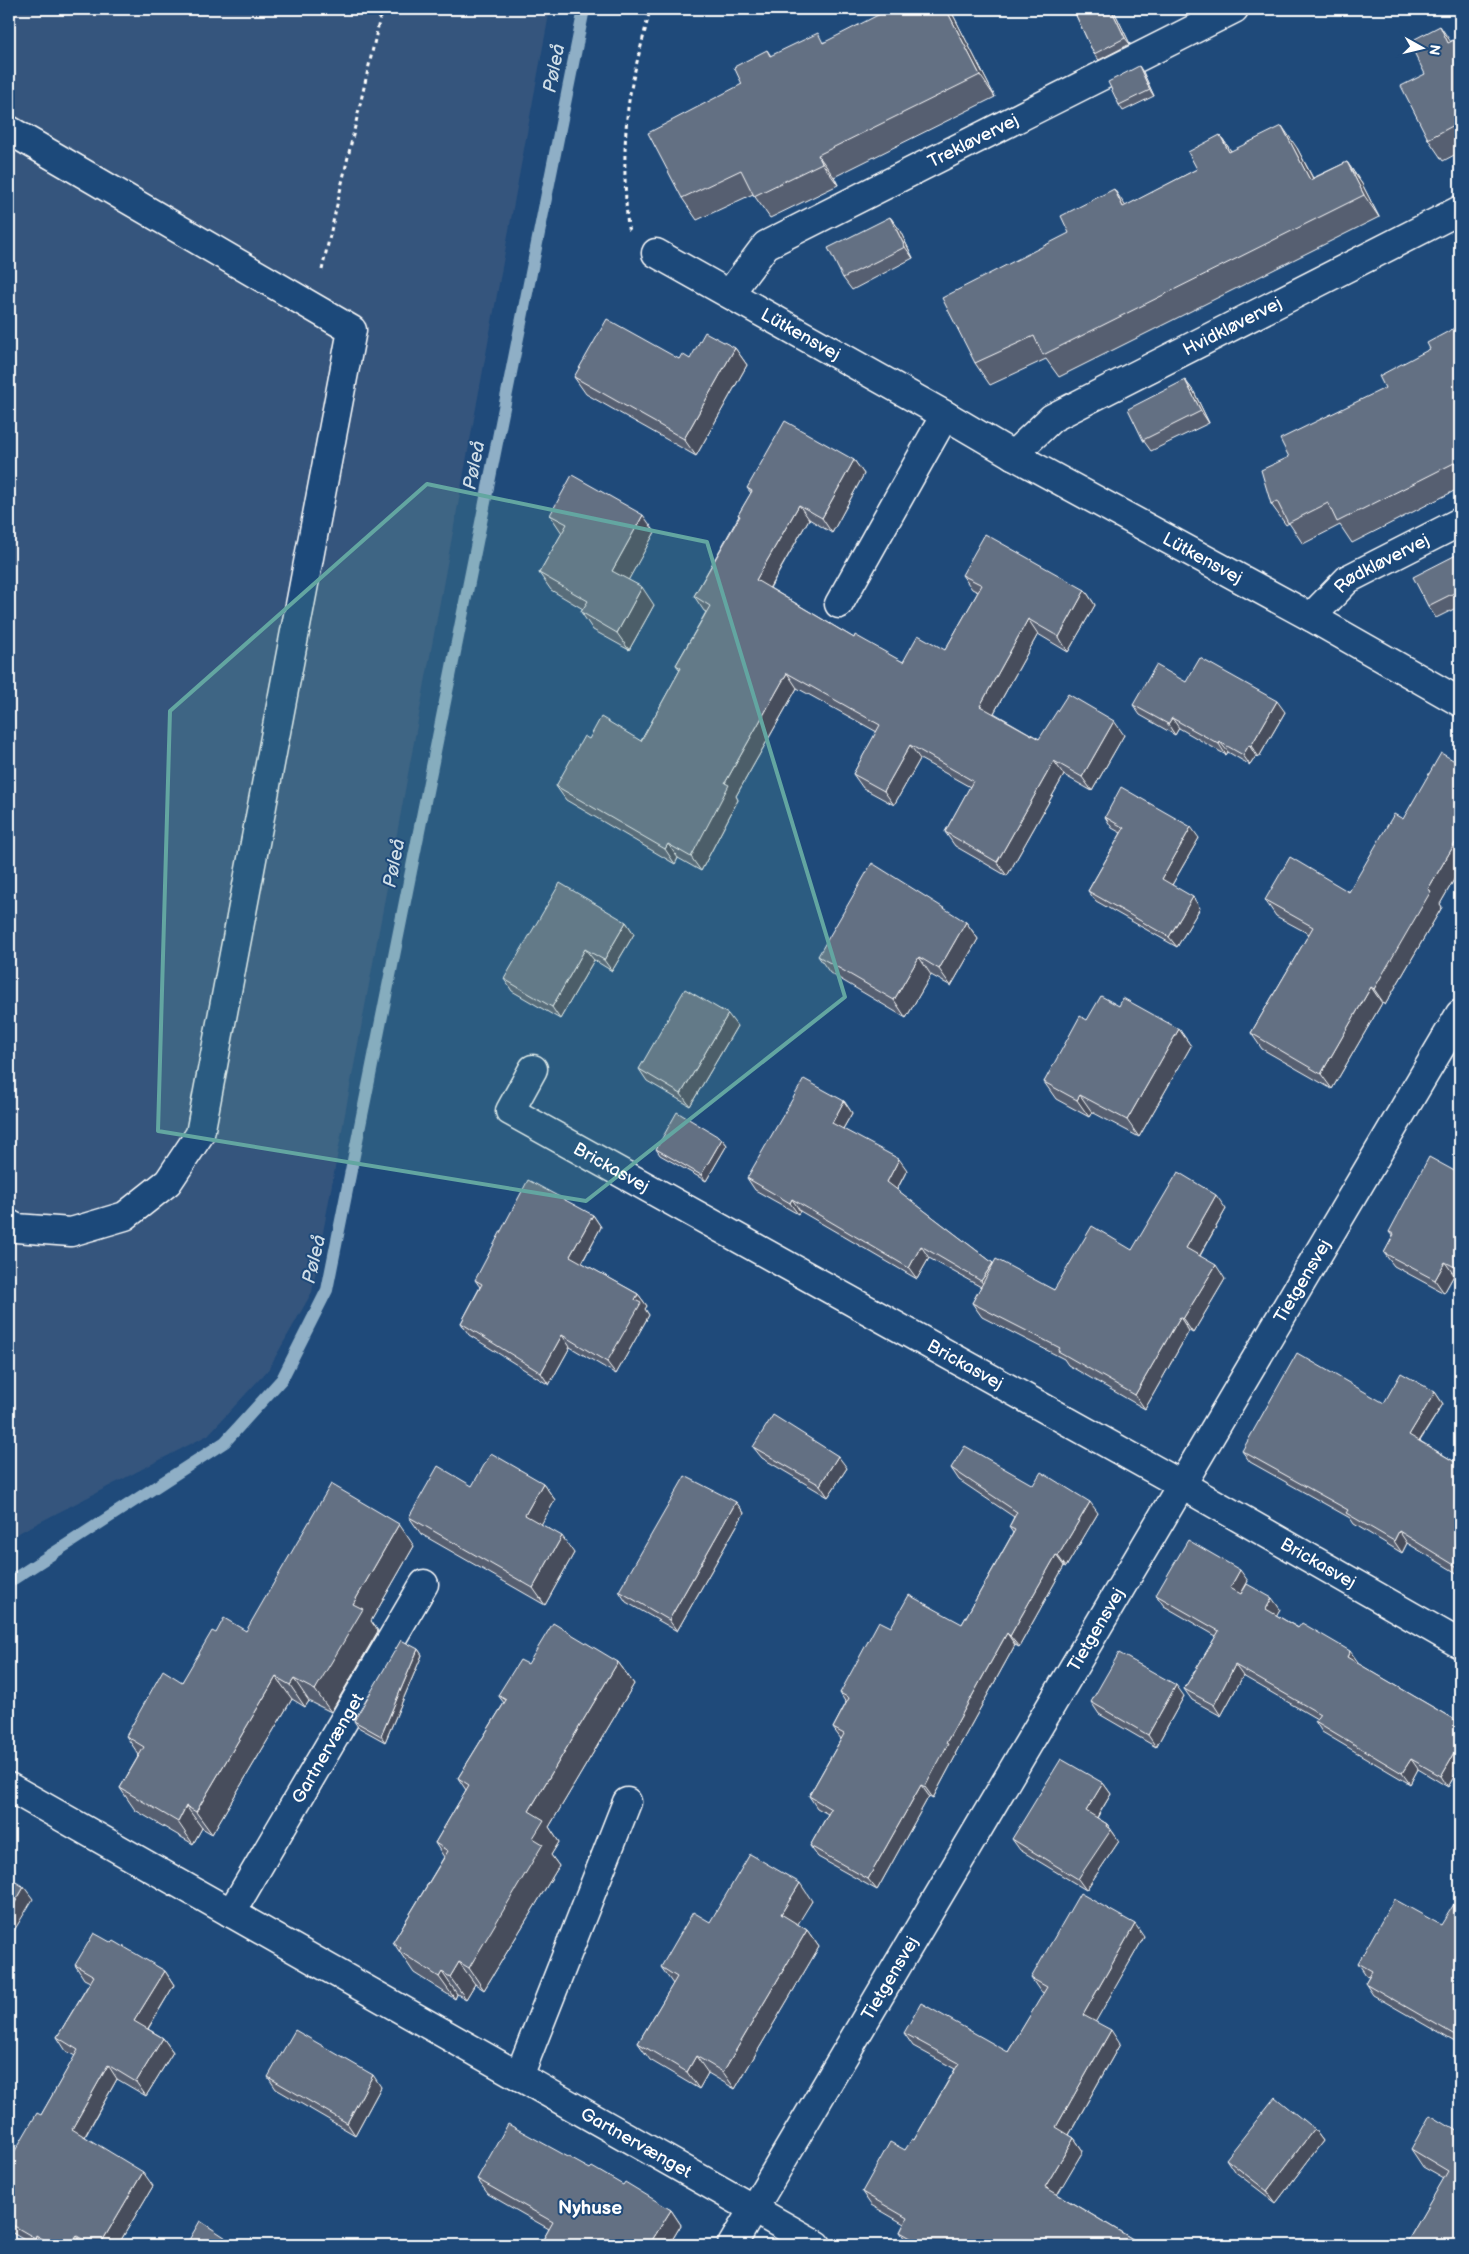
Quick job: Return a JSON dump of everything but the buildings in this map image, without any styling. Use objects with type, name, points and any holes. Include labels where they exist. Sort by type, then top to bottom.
[{"type":"street","name":"Trekløvervej","points":[[730,293],[766,245],[1234,9]]},
{"type":"street","points":[[9,130],[352,330],[200,1134],[168,1182],[125,1216],[71,1232],[16,1228],[9,1224]]},
{"type":"street","name":"Hvidkløvervej","points":[[1012,455],[1052,418],[1460,210]]},
{"type":"street","name":"Lütkensvej","points":[[656,253],[945,414],[1012,455],[1310,617],[1460,702]]},
{"type":"street","points":[[839,604],[945,414]]},
{"type":"street","name":"Rødkløvervej","points":[[1310,617],[1348,579],[1460,522]]},
{"type":"street","name":"Tietgensvej","points":[[732,2245],[1460,1014]]},
{"type":"street","name":"Brickasvej","points":[[533,1069],[510,1111],[1182,1485],[1460,1644]]},
{"type":"street","name":"Gartnervænget","points":[[231,1913],[424,1584]]},
{"type":"street","name":"Gartnervænget","points":[[9,1786],[816,2245]]},
{"type":"street","points":[[519,2076],[627,1802]]},
{"type":"path","points":[[314,307],[382,9]]},
{"type":"path","points":[[650,9],[630,94],[624,162],[628,228],[656,253]]},
{"type":"highlighted area","points":[[427,484],[707,542],[845,997],[586,1201],[158,1131],[170,711]]},
{"type":"shaded area","points":[[9,9],[550,9],[312,1292],[268,1370],[208,1435],[9,1538]]},
{"type":"waterway","name":"Pøleå","points":[[9,1582],[225,1442],[282,1379],[327,1290],[584,9]]},
{"type":"district","name":"Nyhuse","points":[[590,2207]]}]
